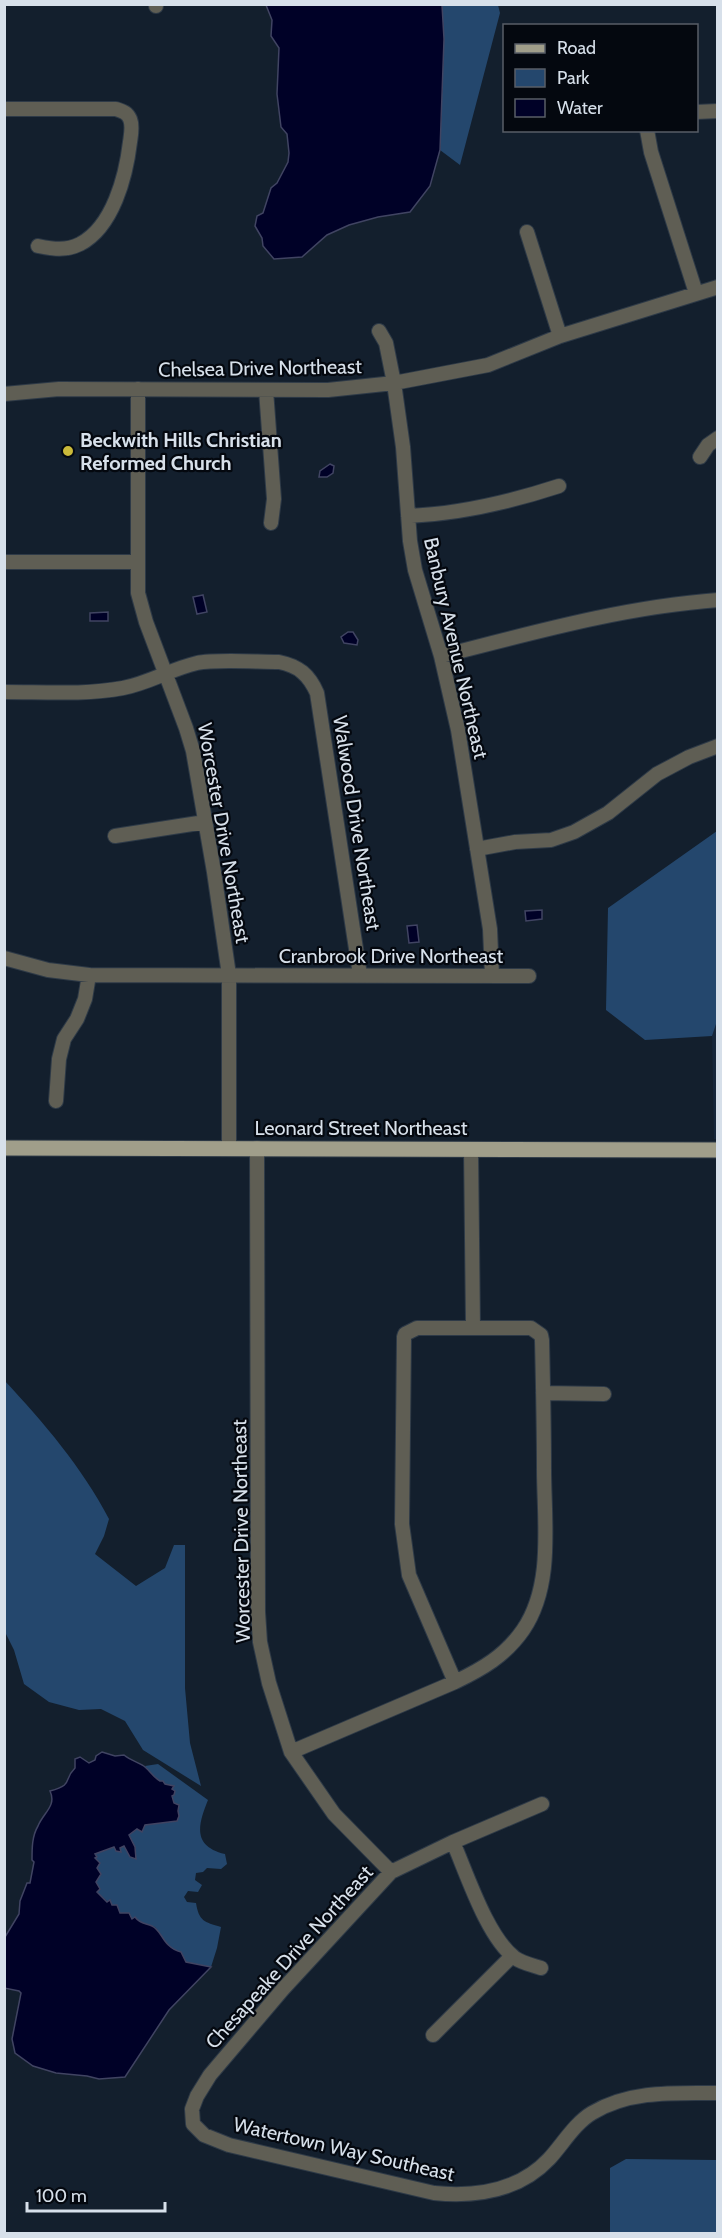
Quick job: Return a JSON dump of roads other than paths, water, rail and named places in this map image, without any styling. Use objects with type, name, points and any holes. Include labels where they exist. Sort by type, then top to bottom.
[{"type":"main road","name":"Leonard Street Northeast","points":[[4,1148],[717,1150]]},
{"type":"street","points":[[4,109],[116,109],[125,112],[130,119],[132,129],[128,161],[114,203],[106,218],[82,243],[70,248],[55,249],[38,246]]},
{"type":"street","points":[[698,112],[717,111]]},
{"type":"street","points":[[647,132],[651,152],[696,293]]},
{"type":"street","points":[[527,232],[560,336]]},
{"type":"street","name":"Chelsea Drive Northeast","points":[[4,394],[59,389],[328,390],[394,383],[488,365],[560,336],[717,287]]},
{"type":"street","name":"Banbury Avenue Northeast","points":[[379,331],[386,344],[394,383],[403,447],[415,570],[441,656],[456,721],[490,929],[492,975]]},
{"type":"street","name":"Worcester Drive Northeast","points":[[138,389],[138,592],[142,610],[189,739],[205,822],[229,975],[229,1148]]},
{"type":"street","points":[[266,390],[274,499],[271,523]]},
{"type":"street","points":[[700,457],[708,445],[717,438]]},
{"type":"street","points":[[408,516],[488,506],[560,486]]},
{"type":"street","points":[[4,562],[137,562]]},
{"type":"street","points":[[441,656],[600,617],[657,606],[717,600]]},
{"type":"street","name":"Walwood Drive Northeast","points":[[166,674],[200,663],[279,662],[295,666],[310,679],[317,693],[360,975]]},
{"type":"street","points":[[4,692],[112,690],[143,683],[166,674]]},
{"type":"street","points":[[477,849],[515,842],[551,840],[574,832],[608,813],[657,774],[689,757],[717,746]]},
{"type":"street","points":[[115,836],[205,822]]},
{"type":"street","name":"Cranbrook Drive Northeast","points":[[4,958],[48,970],[89,975],[529,976]]},
{"type":"street","points":[[56,1101],[58,1059],[64,1040],[77,1019],[85,999],[89,975]]},
{"type":"street","name":"Worcester Drive Northeast","points":[[257,1148],[258,1612],[260,1642],[269,1683],[291,1752],[334,1814],[391,1872]]},
{"type":"street","points":[[471,1149],[473,1327]]},
{"type":"street","points":[[291,1752],[455,1682],[492,1662],[507,1651],[530,1617],[539,1591],[544,1555],[541,1335],[531,1328],[417,1328],[405,1334],[404,1337],[402,1524],[405,1557],[413,1585],[455,1682]]},
{"type":"street","points":[[543,1393],[604,1394]]},
{"type":"street","name":"Chesapeake Drive Northeast","points":[[191,2117],[197,2096],[229,2051],[391,1872],[453,1842],[542,1804]]},
{"type":"street","points":[[453,1842],[487,1921],[512,1956],[541,1968]]},
{"type":"street","points":[[433,2035],[512,1956]]},
{"type":"street","name":"Watertown Way Southeast","points":[[191,2117],[193,2124],[204,2135],[230,2145],[434,2193],[480,2194],[504,2188],[530,2174],[547,2161],[591,2113],[616,2102],[651,2093],[717,2093]]},
{"type":"water","points":[[266,5],[442,5],[444,39],[440,150],[430,186],[410,212],[349,225],[327,235],[302,257],[274,259],[263,246],[262,238],[255,226],[257,216],[263,213],[271,188],[277,183],[288,162],[289,153],[287,134],[281,127],[277,94],[279,48],[271,36],[272,20]]},
{"type":"water","points":[[330,464],[334,466],[333,473],[327,477],[319,477],[320,471]]},
{"type":"water","points":[[203,595],[207,612],[197,614],[193,597]]},
{"type":"water","points":[[108,612],[108,621],[90,621],[90,613]]},
{"type":"water","points":[[348,632],[353,632],[358,640],[357,645],[344,643],[341,637]]},
{"type":"water","points":[[542,910],[542,919],[526,921],[525,911]]},
{"type":"water","points":[[417,925],[419,942],[409,943],[407,926]]},
{"type":"water","points":[[102,1752],[115,1756],[124,1755],[143,1766],[160,1781],[174,1786],[172,1789],[175,1791],[172,1796],[174,1803],[179,1805],[179,1816],[177,1821],[145,1825],[142,1832],[137,1829],[129,1835],[135,1847],[136,1859],[130,1857],[124,1846],[120,1848],[121,1852],[116,1851],[114,1847],[95,1854],[97,1857],[95,1858],[100,1863],[97,1868],[101,1874],[96,1882],[100,1889],[97,1892],[107,1902],[110,1900],[112,1905],[117,1905],[120,1913],[129,1913],[132,1919],[135,1917],[156,1928],[170,1947],[181,1952],[186,1962],[211,1967],[169,2010],[125,2077],[99,2079],[56,2073],[33,2066],[15,2053],[12,2039],[21,1993],[4,1988],[5,1937],[19,1914],[20,1901],[27,1883],[30,1883],[34,1862],[32,1860],[33,1838],[40,1821],[51,1805],[50,1791],[65,1784],[75,1768],[75,1759],[80,1757],[89,1763]]},
{"type":"place","name":"Beckwith Hills Christian Reformed Church","points":[[68,451]]}]
